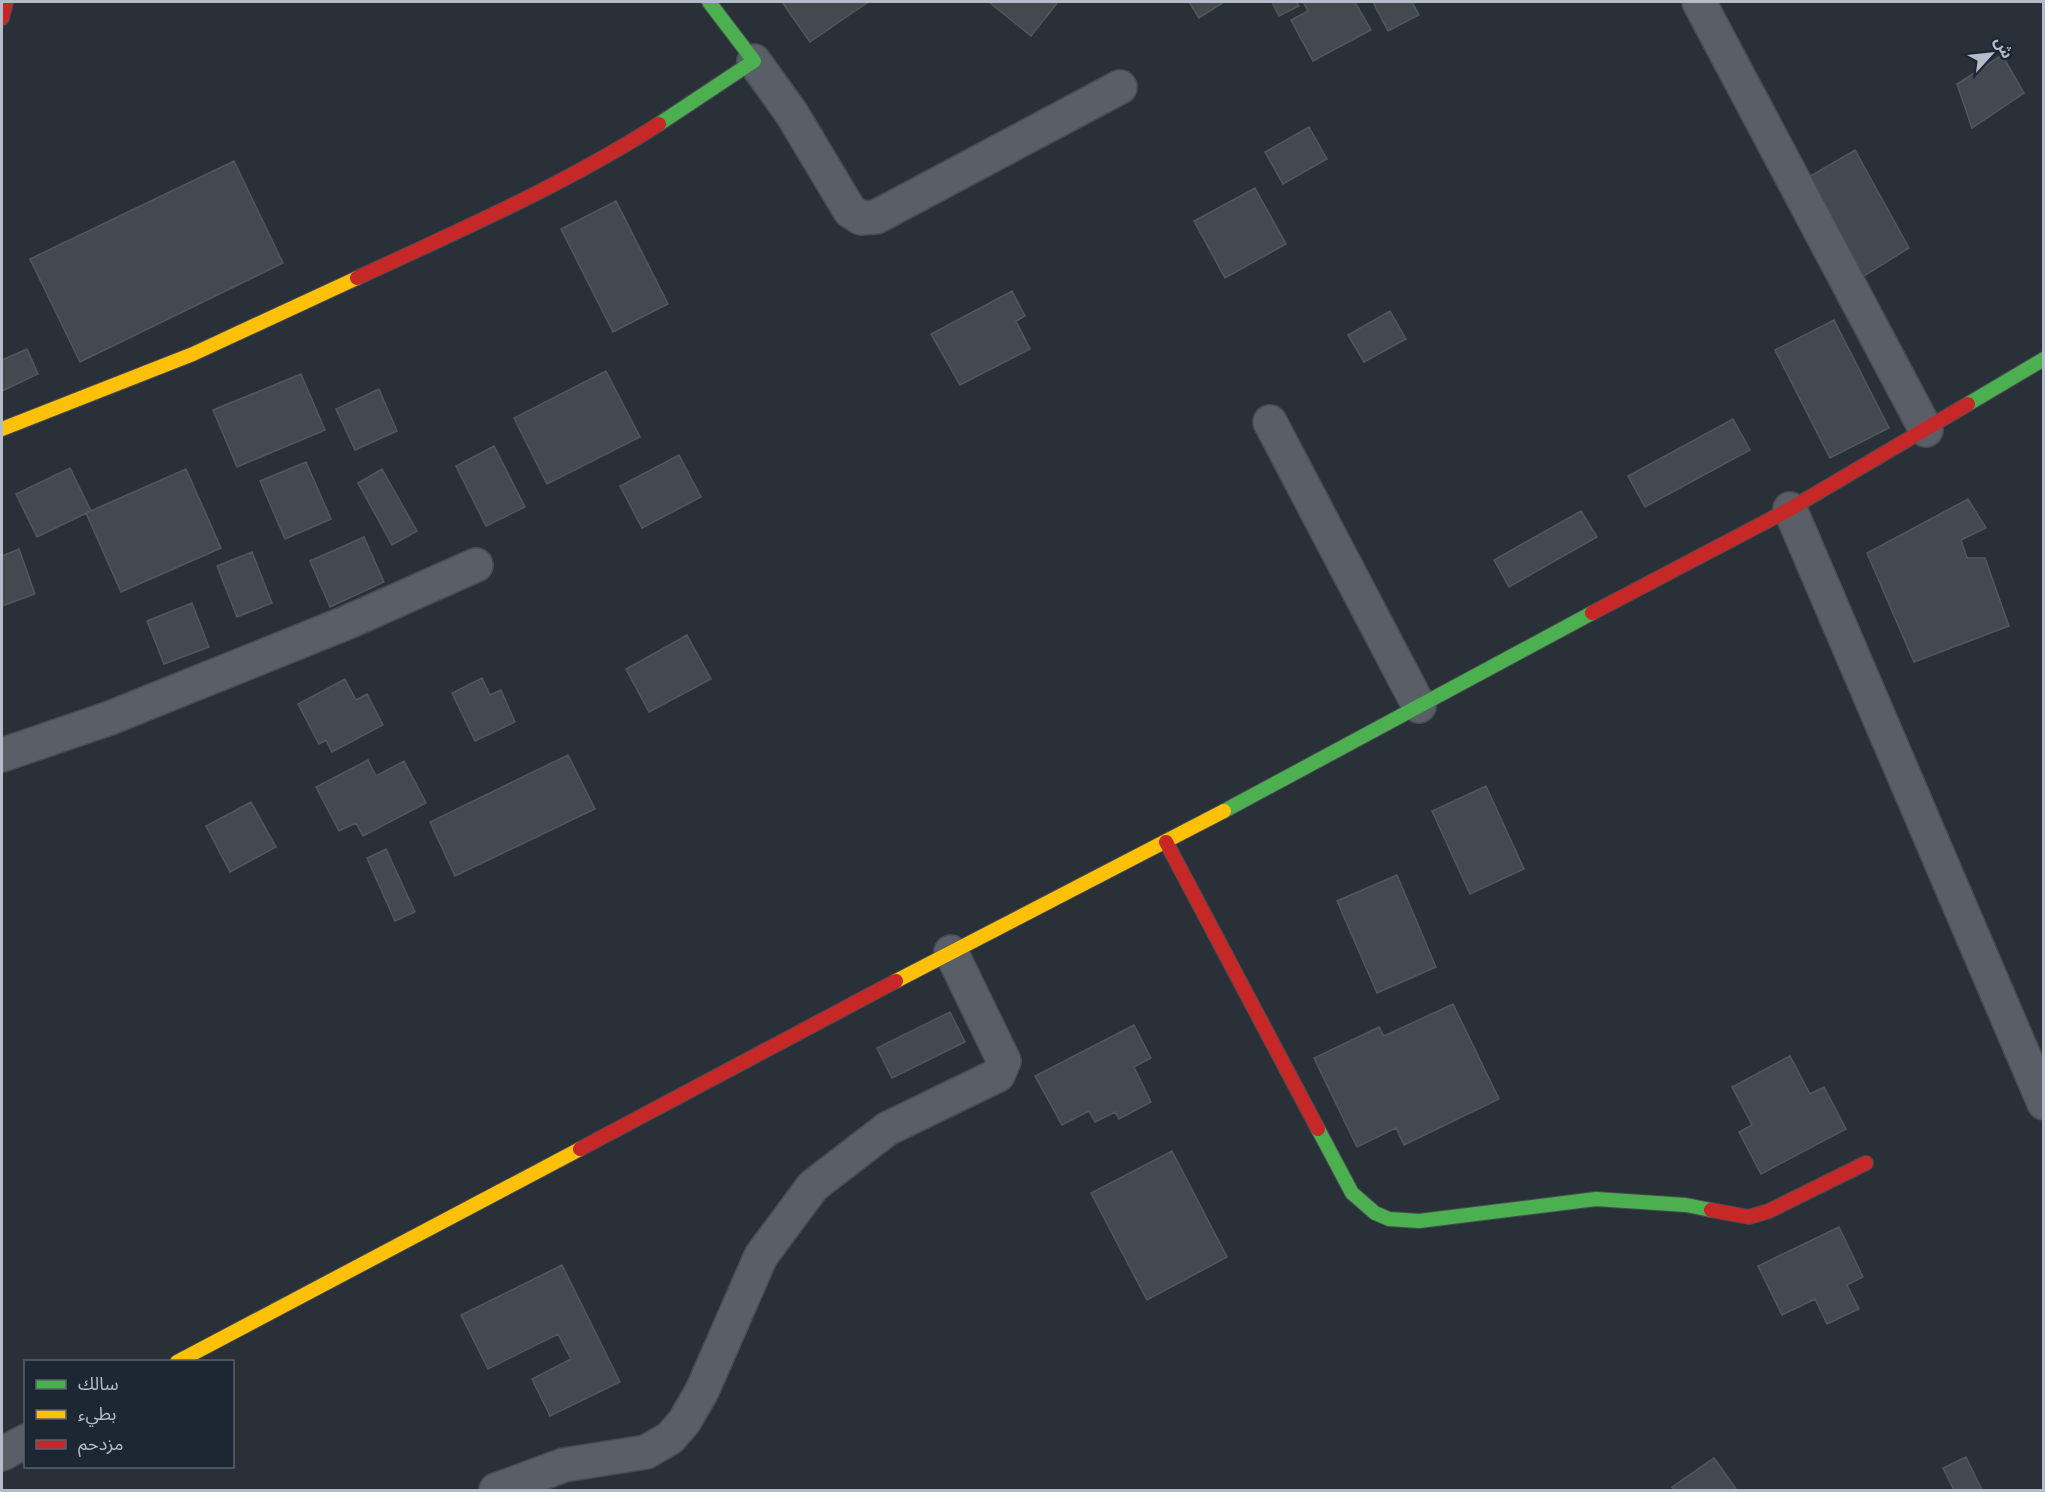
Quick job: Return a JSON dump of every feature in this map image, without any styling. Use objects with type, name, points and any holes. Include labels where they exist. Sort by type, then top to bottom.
[{"type":"street","points":[[2,18],[6,2]]},
{"type":"street","points":[[709,2],[792,114],[850,211],[861,218],[876,217],[1120,87]]},
{"type":"street","points":[[1699,2],[1926,430]]},
{"type":"street","points":[[2,429],[192,354],[535,195],[625,146],[714,89],[754,60]]},
{"type":"street","points":[[181,1360],[585,1144],[1166,842],[1497,663],[1790,509],[2043,359]]},
{"type":"street","points":[[1270,422],[1419,706]]},
{"type":"street","points":[[1790,509],[2043,1103]]},
{"type":"street","points":[[2,755],[110,718],[348,622],[476,565]]},
{"type":"street","points":[[1166,842],[1352,1193],[1370,1212],[1393,1220],[1419,1221],[1596,1199],[1686,1206],[1749,1217],[1769,1211],[1866,1163]]},
{"type":"street","points":[[496,1491],[564,1466],[646,1452],[670,1438],[684,1422],[702,1391],[761,1256],[813,1186],[887,1129],[998,1075],[1004,1061],[951,952]]},
{"type":"street","points":[[2,1454],[24,1443]]},
{"type":"building","points":[[782,2],[868,2],[810,42]]},
{"type":"building","points":[[989,2],[1058,2],[1031,36]]},
{"type":"building","points":[[1189,2],[1224,2],[1199,18]]},
{"type":"building","points":[[1272,2],[1297,2],[1299,6],[1279,16]]},
{"type":"building","points":[[1303,2],[1355,2],[1371,30],[1313,61],[1291,20],[1308,11]]},
{"type":"building","points":[[1373,2],[1412,2],[1419,15],[1388,31]]},
{"type":"building","points":[[2002,55],[2024,93],[1972,128],[1957,84]]},
{"type":"building","points":[[1309,127],[1327,159],[1283,184],[1265,152]]},
{"type":"building","points":[[1855,150],[1909,248],[1859,279],[1807,178]]},
{"type":"building","points":[[234,161],[283,263],[80,362],[30,259]]},
{"type":"building","points":[[1255,188],[1286,244],[1225,278],[1194,221]]},
{"type":"building","points":[[616,201],[668,304],[613,332],[561,229]]},
{"type":"building","points":[[1012,291],[1025,316],[1016,321],[1030,349],[960,385],[931,334]]},
{"type":"building","points":[[1390,311],[1406,339],[1364,362],[1348,335]]},
{"type":"building","points":[[1834,320],[1889,428],[1830,458],[1775,350]]},
{"type":"building","points":[[27,349],[38,374],[2,391],[2,360]]},
{"type":"building","points":[[606,371],[640,437],[547,484],[514,418]]},
{"type":"building","points":[[301,374],[325,430],[237,467],[213,410]]},
{"type":"building","points":[[379,389],[397,431],[355,450],[336,409]]},
{"type":"building","points":[[1733,419],[1750,450],[1645,507],[1628,476]]},
{"type":"building","points":[[494,446],[525,507],[486,526],[456,466]]},
{"type":"building","points":[[679,455],[701,497],[642,528],[620,486]]},
{"type":"building","points":[[306,462],[331,519],[285,539],[260,481]]},
{"type":"building","points":[[70,468],[91,511],[37,537],[16,494]]},
{"type":"building","points":[[186,469],[221,548],[121,592],[86,513]]},
{"type":"building","points":[[382,469],[417,531],[392,545],[358,483]]},
{"type":"building","points":[[1968,499],[1986,528],[1961,540],[1967,558],[1985,558],[2009,626],[1914,662],[1867,553]]},
{"type":"building","points":[[1581,511],[1597,537],[1509,587],[1494,560]]},
{"type":"building","points":[[364,537],[384,582],[330,607],[310,561]]},
{"type":"building","points":[[19,549],[35,594],[2,606],[2,556]]},
{"type":"building","points":[[252,552],[272,603],[237,617],[217,566]]},
{"type":"building","points":[[192,603],[209,647],[164,664],[147,621]]},
{"type":"building","points":[[687,635],[711,679],[649,712],[626,669]]},
{"type":"building","points":[[482,678],[490,695],[501,690],[515,722],[475,741],[452,693]]},
{"type":"building","points":[[345,679],[356,700],[367,694],[383,725],[332,752],[326,740],[319,744],[298,704]]},
{"type":"building","points":[[568,755],[595,809],[455,876],[430,822]]},
{"type":"building","points":[[368,760],[376,776],[404,761],[426,803],[363,836],[356,823],[339,831],[316,787]]},
{"type":"building","points":[[1486,786],[1524,869],[1470,894],[1432,811]]},
{"type":"building","points":[[251,802],[276,847],[230,872],[206,826]]},
{"type":"building","points":[[386,849],[415,912],[395,921],[367,858]]},
{"type":"building","points":[[1397,875],[1436,967],[1377,993],[1337,901]]},
{"type":"building","points":[[1453,1004],[1499,1099],[1404,1145],[1396,1128],[1357,1147],[1314,1058],[1379,1027],[1384,1036]]},
{"type":"building","points":[[950,1012],[965,1042],[892,1078],[877,1048]]},
{"type":"building","points":[[1134,1025],[1151,1058],[1134,1067],[1151,1102],[1119,1119],[1115,1112],[1095,1122],[1089,1111],[1062,1125],[1035,1076]]},
{"type":"building","points":[[1790,1056],[1810,1094],[1824,1087],[1846,1129],[1761,1174],[1739,1132],[1752,1125],[1732,1087]]},
{"type":"building","points":[[1172,1151],[1227,1257],[1147,1300],[1091,1193]]},
{"type":"building","points":[[1839,1227],[1863,1277],[1847,1285],[1859,1309],[1827,1324],[1815,1299],[1782,1315],[1758,1266]]},
{"type":"building","points":[[562,1265],[620,1382],[550,1416],[532,1379],[571,1359],[558,1334],[488,1369],[461,1315]]},
{"type":"building","points":[[1966,1457],[1982,1490],[1954,1490],[1943,1468]]},
{"type":"building","points":[[1714,1458],[1737,1490],[1675,1490],[1672,1487]]},
{"type":"traffic: fast","points":[[659,124],[754,61],[709,2]]},
{"type":"traffic: fast","points":[[1968,404],[2044,359]]},
{"type":"traffic: fast","points":[[1224,811],[1592,613]]},
{"type":"traffic: fast","points":[[1318,1129],[1352,1193],[1375,1213],[1389,1219],[1419,1221],[1596,1199],[1686,1205],[1711,1210]]},
{"type":"traffic: slow","points":[[2,429],[193,354],[357,278]]},
{"type":"traffic: slow","points":[[896,981],[1224,811]]},
{"type":"traffic: slow","points":[[181,1360],[580,1149]]},
{"type":"traffic: jam","points":[[2,18],[6,2]]},
{"type":"traffic: jam","points":[[357,278],[549,187],[659,124]]},
{"type":"traffic: jam","points":[[1592,613],[1790,509],[1968,404]]},
{"type":"traffic: jam","points":[[1166,842],[1318,1129]]},
{"type":"traffic: jam","points":[[580,1149],[896,981]]},
{"type":"traffic: jam","points":[[1711,1210],[1749,1217],[1769,1211],[1866,1163]]}]
